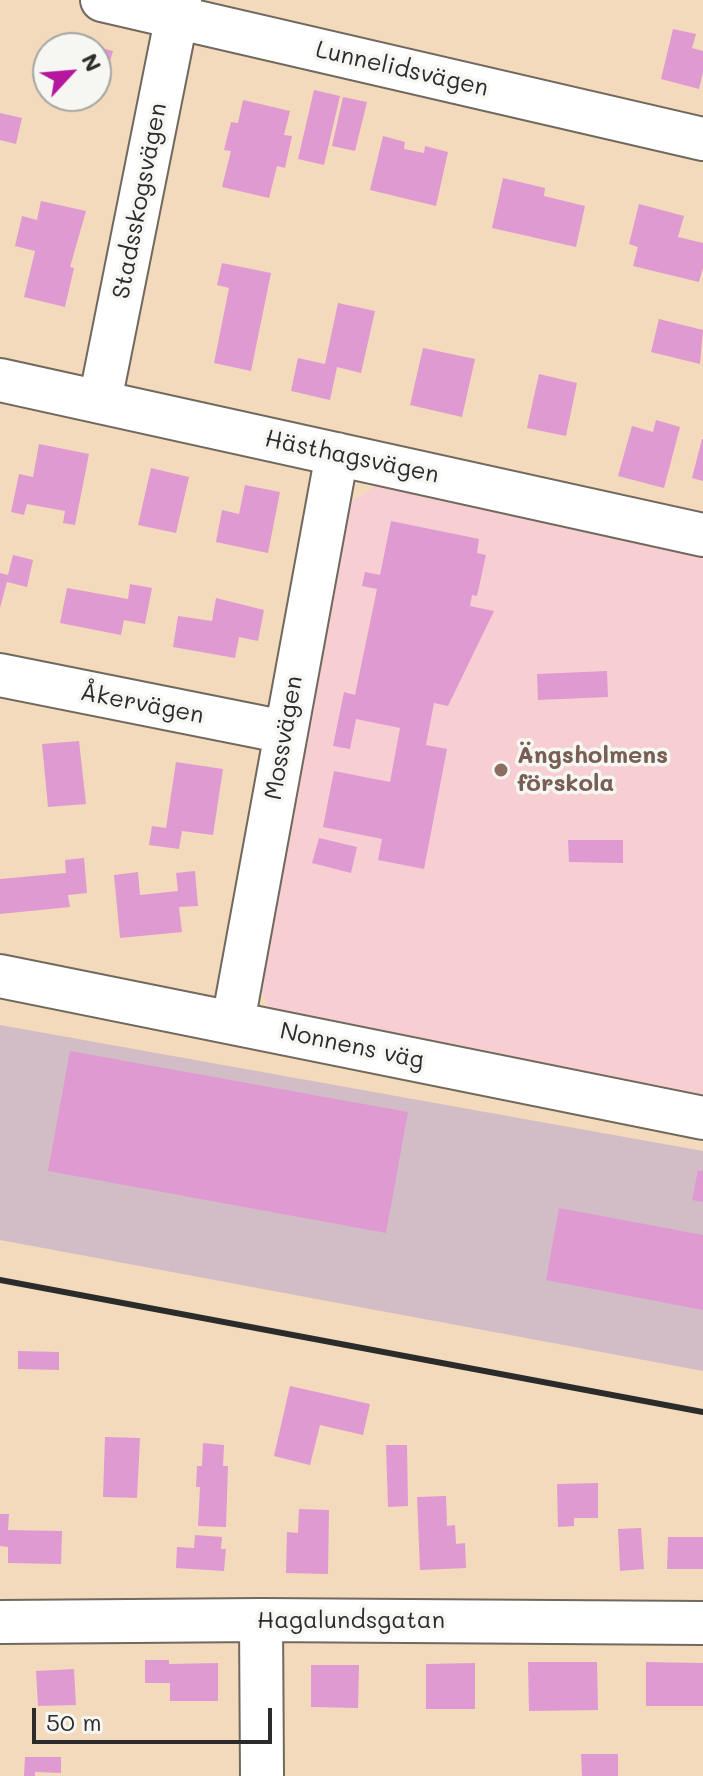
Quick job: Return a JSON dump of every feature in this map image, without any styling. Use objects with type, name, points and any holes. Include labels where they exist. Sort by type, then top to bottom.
[{"type":"street","name":"Lunnelidsvägen","points":[[102,0],[178,9],[703,139]]},
{"type":"street","name":"Stadsskogsvägen","points":[[100,401],[178,9]]},
{"type":"street","name":"Hästhagsvägen","points":[[0,380],[703,535]]},
{"type":"street","name":"Mossvägen","points":[[233,1022],[337,454]]},
{"type":"street","name":"Åkervägen","points":[[0,675],[285,732]]},
{"type":"street","name":"Nonnens väg","points":[[0,976],[703,1118]]},
{"type":"street","points":[[261,1620],[262,1776]]},
{"type":"street","name":"Hagalundsgatan","points":[[0,1622],[703,1623]]},
{"type":"shaded area","name":"Ängsholmens förskola","points":[[377,485],[703,555],[703,1094],[270,1009],[258,984],[349,503]]},
{"type":"shaded area","points":[[0,1025],[703,1151],[703,1371],[0,1240]]},
{"type":"building","points":[[673,29],[696,34],[692,48],[703,51],[699,89],[661,79]]},
{"type":"building","points":[[314,90],[340,96],[324,165],[298,159]]},
{"type":"building","points":[[343,97],[367,102],[355,151],[332,146]]},
{"type":"building","points":[[243,100],[290,111],[284,135],[292,136],[285,168],[277,166],[269,198],[222,187],[231,151],[224,150],[231,122],[238,123]]},
{"type":"building","points":[[0,113],[22,118],[16,144],[0,140]]},
{"type":"building","points":[[383,136],[405,142],[404,149],[424,153],[425,146],[448,152],[436,206],[370,190]]},
{"type":"building","points":[[503,178],[545,188],[544,196],[585,206],[576,247],[492,228]]},
{"type":"building","points":[[41,201],[86,211],[70,267],[74,268],[65,307],[24,297],[35,251],[15,246],[22,216],[37,220]]},
{"type":"building","points":[[639,204],[684,216],[678,237],[703,243],[703,268],[699,282],[633,266],[638,247],[629,244]]},
{"type":"building","points":[[222,263],[271,273],[251,371],[214,363],[229,288],[217,285]]},
{"type":"building","points":[[338,303],[375,311],[361,373],[337,367],[330,400],[291,391],[298,358],[325,364]]},
{"type":"building","points":[[659,319],[703,330],[700,364],[651,352]]},
{"type":"building","points":[[423,348],[475,359],[462,417],[410,405]]},
{"type":"building","points":[[539,374],[577,383],[566,436],[527,428]]},
{"type":"building","points":[[656,420],[680,427],[664,488],[618,476],[632,426],[653,432]]},
{"type":"building","points":[[703,439],[703,481],[692,478]]},
{"type":"building","points":[[39,444],[89,454],[75,525],[63,523],[65,511],[27,504],[24,515],[11,512],[19,474],[33,477]]},
{"type":"building","points":[[151,468],[189,477],[176,533],[138,525]]},
{"type":"building","points":[[245,485],[280,492],[268,553],[216,542],[222,510],[239,514]]},
{"type":"building","points":[[391,521],[479,539],[477,553],[486,555],[477,596],[472,595],[470,606],[494,611],[448,706],[434,703],[426,745],[447,749],[424,869],[378,860],[382,839],[323,827],[334,771],[390,782],[400,728],[356,719],[350,749],[333,746],[344,692],[355,695],[377,589],[362,586],[365,572],[380,575]]},
{"type":"building","points":[[13,555],[33,560],[27,587],[7,582],[0,608],[0,573],[8,575]]},
{"type":"building","points":[[130,584],[152,588],[145,624],[124,620],[121,635],[60,623],[67,588],[128,599]]},
{"type":"building","points":[[216,598],[264,610],[258,641],[239,637],[235,658],[173,647],[178,616],[212,621]]},
{"type":"building","points":[[607,671],[608,697],[538,700],[537,674]]},
{"type":"building","points":[[79,741],[86,804],[48,807],[42,744]]},
{"type":"building","points":[[176,762],[223,769],[213,835],[182,831],[179,849],[149,845],[152,826],[166,828]]},
{"type":"building","points":[[319,838],[357,847],[351,873],[312,863]]},
{"type":"building","points":[[568,840],[623,840],[623,863],[569,862]]},
{"type":"building","points":[[84,858],[87,893],[68,895],[70,907],[0,914],[0,879],[66,873],[65,860]]},
{"type":"building","points":[[195,871],[198,906],[179,907],[182,932],[120,938],[114,875],[138,872],[140,895],[178,891],[176,873]]},
{"type":"building","points":[[70,1051],[408,1112],[386,1233],[48,1171]]},
{"type":"building","points":[[698,1170],[703,1171],[703,1202],[692,1200]]},
{"type":"building","points":[[559,1208],[703,1235],[703,1310],[546,1280]]},
{"type":"building","points":[[18,1351],[59,1352],[59,1370],[18,1369]]},
{"type":"building","points":[[290,1386],[370,1404],[363,1435],[320,1425],[310,1465],[274,1456]]},
{"type":"building","points":[[105,1437],[140,1438],[137,1498],[103,1497]]},
{"type":"building","points":[[203,1443],[224,1445],[223,1466],[228,1466],[226,1527],[198,1526],[200,1487],[196,1487],[197,1466],[202,1466]]},
{"type":"building","points":[[386,1445],[407,1445],[408,1506],[388,1507]]},
{"type":"building","points":[[598,1483],[598,1518],[574,1518],[574,1526],[558,1527],[557,1484]]},
{"type":"building","points":[[446,1496],[447,1526],[455,1525],[456,1544],[465,1543],[466,1568],[420,1570],[417,1497]]},
{"type":"building","points":[[299,1509],[329,1510],[328,1574],[286,1573],[287,1532],[298,1533]]},
{"type":"building","points":[[0,1514],[9,1514],[8,1530],[62,1531],[61,1564],[8,1563],[8,1547],[0,1546]]},
{"type":"building","points":[[641,1528],[644,1569],[620,1571],[618,1529]]},
{"type":"building","points":[[195,1535],[222,1537],[221,1549],[226,1549],[224,1571],[176,1568],[177,1547],[194,1548]]},
{"type":"building","points":[[668,1537],[703,1537],[703,1569],[667,1569]]},
{"type":"building","points":[[145,1660],[169,1660],[169,1664],[218,1663],[218,1701],[170,1701],[170,1683],[145,1683]]},
{"type":"building","points":[[528,1662],[597,1662],[598,1710],[529,1711]]},
{"type":"building","points":[[646,1662],[703,1663],[703,1706],[646,1706]]},
{"type":"building","points":[[475,1663],[475,1709],[426,1709],[426,1664]]},
{"type":"building","points":[[311,1665],[359,1665],[358,1708],[311,1707]]},
{"type":"building","points":[[74,1669],[76,1705],[38,1706],[36,1671]]},
{"type":"building","points":[[581,1754],[618,1754],[618,1776],[582,1776]]},
{"type":"building","points":[[25,1757],[61,1757],[61,1773],[35,1772],[35,1776],[24,1776]]},
{"type":"railway","points":[[0,1280],[703,1412]]},
{"type":"place","name":"Ängsholmens förskola","points":[[501,770]]}]
